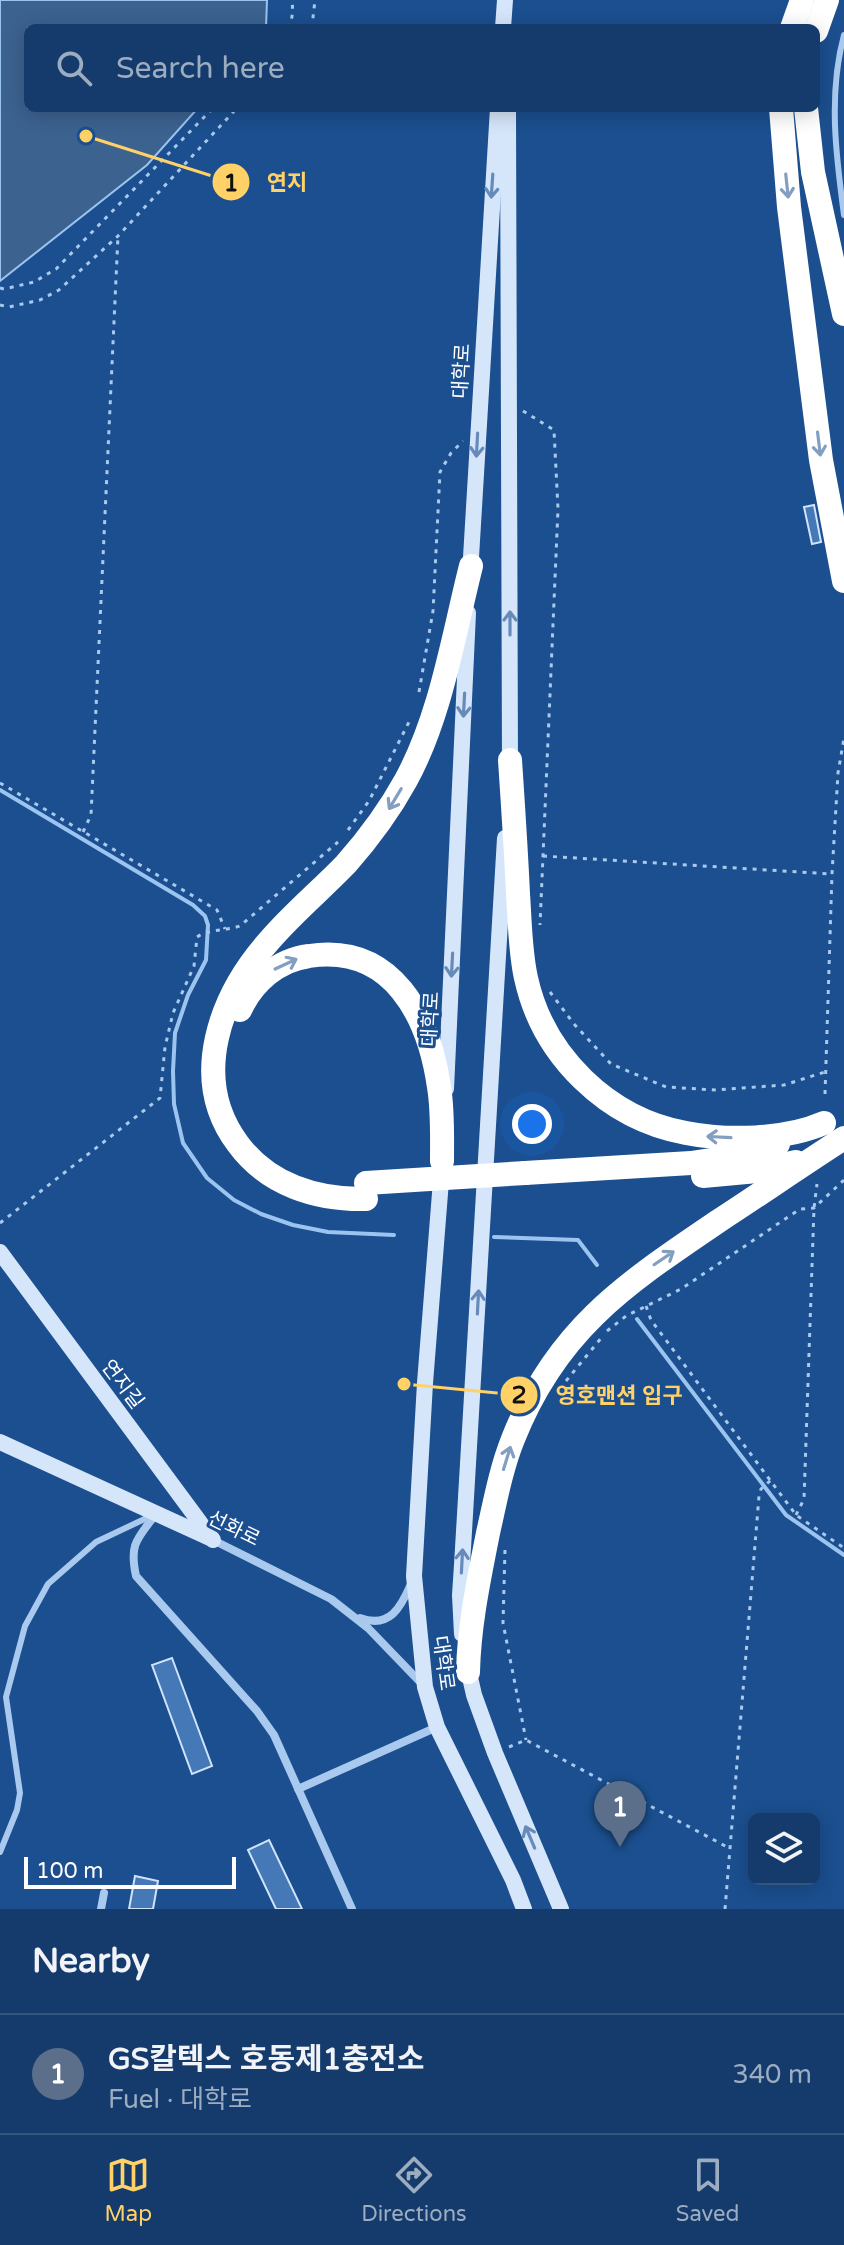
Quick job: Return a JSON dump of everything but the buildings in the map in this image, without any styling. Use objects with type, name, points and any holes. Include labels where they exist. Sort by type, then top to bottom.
[{"type":"highway","points":[[793,24],[802,0]]},
{"type":"highway","points":[[818,24],[827,0]]},
{"type":"highway","points":[[781,112],[789,207],[821,460],[844,581]]},
{"type":"highway","points":[[806,112],[813,172],[844,314]]},
{"type":"highway","points":[[471,566],[433,714],[423,745],[405,781],[365,843],[280,928],[247,969],[227,1005],[212,1067],[214,1093],[222,1117],[239,1146],[274,1178],[304,1191],[335,1198],[366,1191],[524,1181],[725,1159],[836,1129]]},
{"type":"highway","points":[[510,760],[526,978],[546,1032],[579,1076],[596,1092],[628,1113],[650,1124],[682,1133],[725,1138],[836,1129]]},
{"type":"highway","points":[[366,1191],[305,1175],[284,1165],[253,1138],[234,1108],[227,1063],[237,1017],[249,994],[279,966],[300,958],[334,955],[365,962],[392,979],[409,999],[426,1033],[436,1069],[442,1161]]},
{"type":"highway","points":[[468,1672],[475,1601],[505,1464],[516,1430],[531,1399],[559,1355],[590,1317],[630,1282],[836,1129]]},
{"type":"main road","points":[[505,24],[506,0]]},
{"type":"main road","name":"대학로","points":[[498,112],[478,428],[442,1161],[414,1576],[425,1687],[437,1727],[513,1880],[524,1909]]},
{"type":"main road","points":[[508,112],[510,760],[461,1580],[461,1625],[468,1672],[495,1753],[561,1909]]},
{"type":"main road","name":"연지길","points":[[0,1252],[213,1540]]},
{"type":"main road","name":"선화로","points":[[0,1442],[213,1540]]},
{"type":"street","points":[[156,1514],[133,1550],[136,1576],[257,1711],[274,1735],[352,1909]]},
{"type":"street","name":"선화로","points":[[213,1540],[331,1599],[368,1628],[425,1687]]},
{"type":"street","points":[[352,1615],[370,1622],[388,1619],[402,1604],[414,1576]]},
{"type":"street","points":[[298,1789],[437,1727]]},
{"type":"street","points":[[101,1909],[104,1893]]},
{"type":"lane","points":[[844,35],[838,62],[835,112],[836,159],[844,215]]},
{"type":"lane","points":[[0,1706],[6,1697],[25,1626],[48,1584],[96,1542],[156,1514]]},
{"type":"lane","points":[[0,1852],[17,1810],[20,1793],[6,1697]]},
{"type":"path","points":[[290,24],[292,0]]},
{"type":"path","points":[[312,24],[315,0]]},
{"type":"path","points":[[0,288],[34,282],[56,269],[209,112]]},
{"type":"path","points":[[0,305],[9,307],[40,300],[59,290],[118,236],[233,112]]},
{"type":"path","points":[[83,832],[91,815],[118,236]]},
{"type":"path","points":[[509,404],[554,430],[558,509],[540,933]]},
{"type":"path","points":[[419,692],[433,611],[440,472],[451,453],[478,428]]},
{"type":"path","points":[[347,831],[369,801],[410,719]]},
{"type":"path","points":[[825,1094],[832,874],[838,773],[844,738]]},
{"type":"path","points":[[0,783],[217,910],[226,931]]},
{"type":"path","points":[[0,1223],[160,1098],[170,1024],[194,966],[197,937],[202,933],[240,926],[340,840]]},
{"type":"path","points":[[543,856],[832,874]]},
{"type":"path","points":[[550,991],[574,1024],[611,1064],[666,1087],[716,1090],[784,1085],[825,1072]]},
{"type":"path","points":[[559,1389],[606,1332],[626,1316],[681,1289],[800,1209],[814,1208],[844,1180]]},
{"type":"path","points":[[796,1515],[804,1499],[817,1184]]},
{"type":"path","points":[[646,1306],[651,1320],[796,1515],[844,1548]]},
{"type":"path","points":[[725,1909],[759,1496],[761,1489],[771,1480]]},
{"type":"path","points":[[506,1543],[503,1623],[526,1740]]},
{"type":"path","points":[[526,1740],[729,1848]]},
{"type":"path","points":[[495,1753],[526,1740]]},
{"type":"water","points":[[0,0],[267,0],[266,24],[24,24],[24,112],[194,112],[147,165],[0,281]]},
{"type":"waterway","points":[[0,790],[193,905],[205,916],[208,925],[206,960],[188,995],[175,1033],[173,1071],[174,1104],[183,1143],[207,1178],[234,1200],[293,1225],[328,1232],[394,1235]]},
{"type":"waterway","points":[[494,1237],[578,1240],[597,1265]]},
{"type":"waterway","points":[[637,1319],[786,1515],[844,1555]]},
{"type":"place","name":"연지","points":[[86,136]]},
{"type":"place","name":"영호맨션 입구","points":[[404,1384]]},
{"type":"place","name":"GS칼텍스 호동제1충전소","points":[[620,1847]]}]
